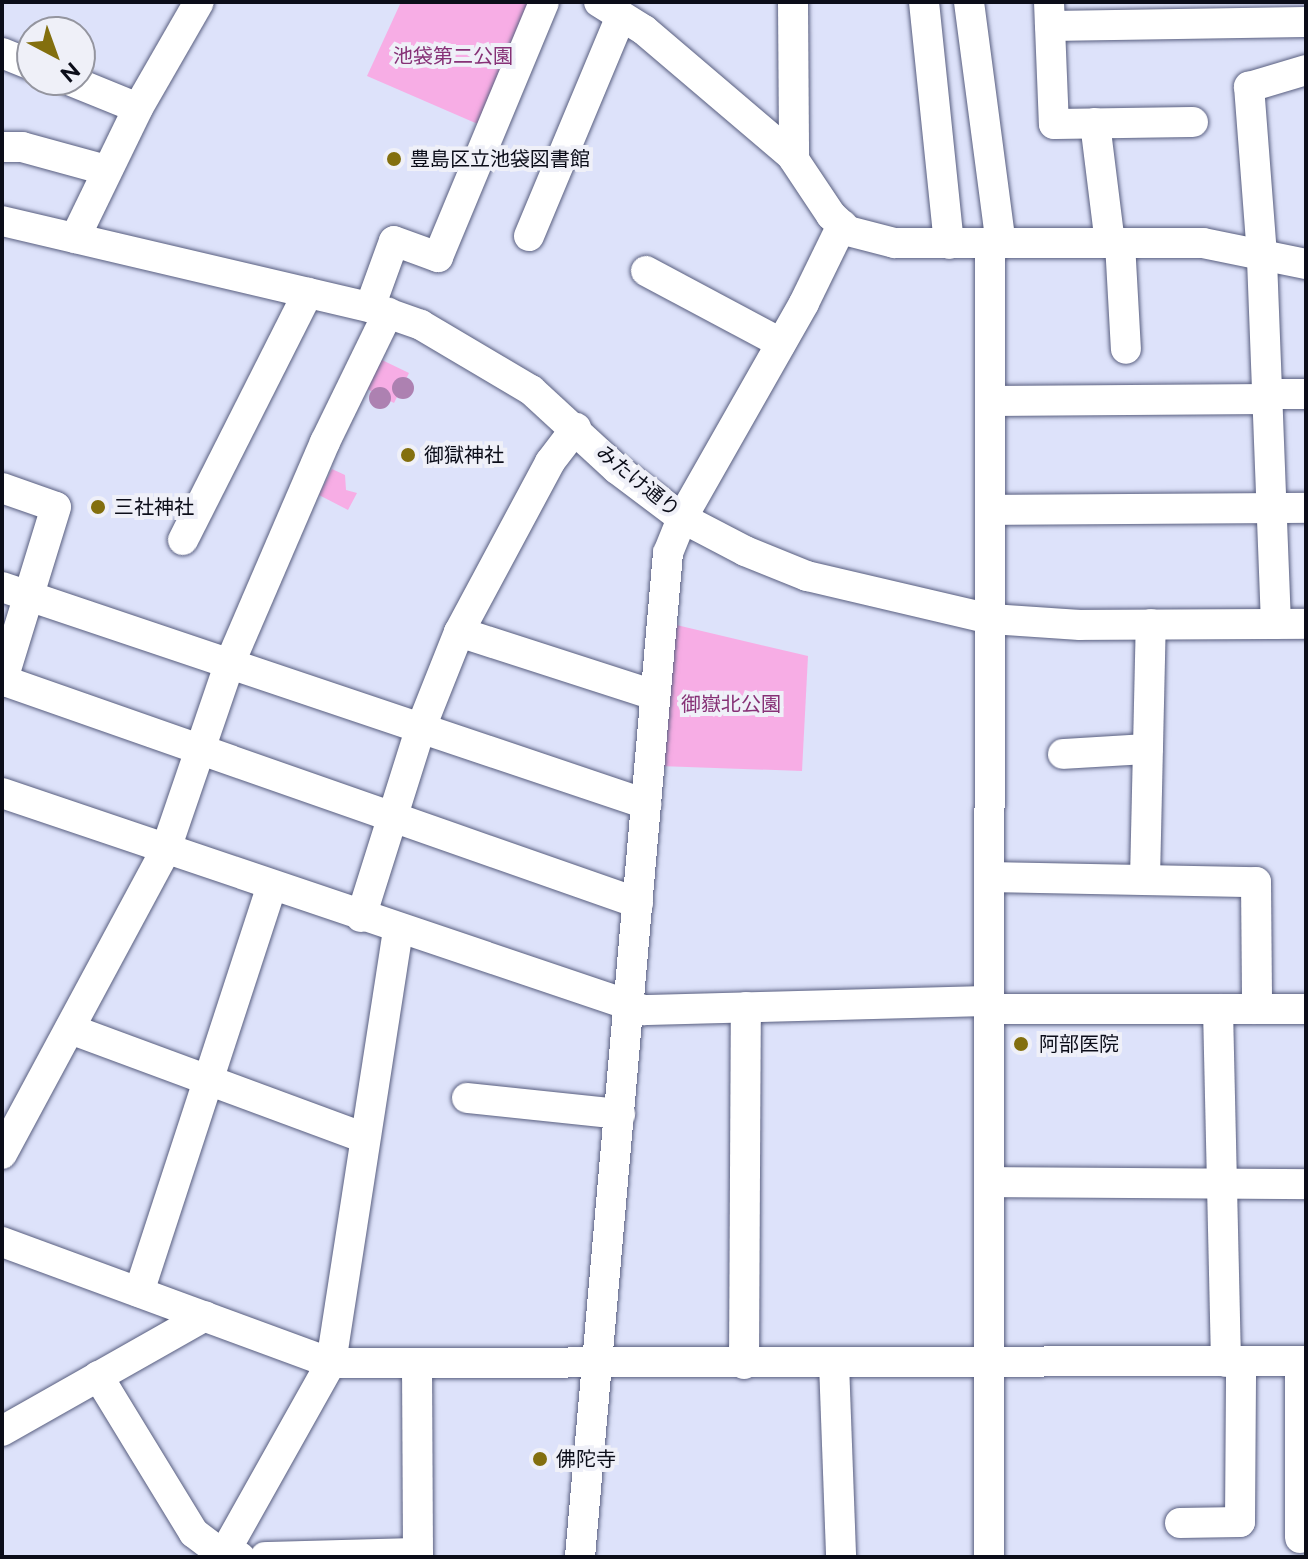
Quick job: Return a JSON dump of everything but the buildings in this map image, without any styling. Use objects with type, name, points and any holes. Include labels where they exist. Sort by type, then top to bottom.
[{"type":"street","points":[[75,238],[138,108],[199,2]]},
{"type":"street","points":[[2,1154],[166,849],[229,665],[379,310],[394,241],[438,257],[544,2]]},
{"type":"street","points":[[793,2],[794,159]]},
{"type":"street","points":[[924,2],[949,244]]},
{"type":"street","points":[[969,2],[995,244],[990,510],[989,1557]]},
{"type":"street","points":[[529,236],[610,9],[678,57],[794,159],[842,225],[894,243],[1203,243],[1306,264]]},
{"type":"street","points":[[1193,122],[1054,124],[1049,14],[1198,11],[1306,22]]},
{"type":"street","points":[[1276,624],[1262,255],[1249,87],[1306,70]]},
{"type":"street","points":[[96,91],[138,108]]},
{"type":"street","points":[[1095,123],[1115,243],[1126,349]]},
{"type":"street","points":[[2,147],[22,147],[106,170]]},
{"type":"street","name":"みたけ通り","points":[[2,221],[379,310],[421,325],[494,366],[576,428],[617,469],[682,518],[745,551],[807,576],[991,619],[1151,624],[1306,624]]},
{"type":"street","points":[[580,1557],[668,553],[682,518],[781,343],[842,225]]},
{"type":"street","points":[[646,271],[781,343]]},
{"type":"street","points":[[183,540],[308,293]]},
{"type":"street","points":[[991,401],[1306,394]]},
{"type":"street","points":[[361,917],[420,730],[459,632],[550,462],[576,428]]},
{"type":"street","points":[[2,488],[56,507],[16,591],[2,681],[638,903]]},
{"type":"street","points":[[990,510],[1306,508]]},
{"type":"street","points":[[16,591],[646,804]]},
{"type":"street","points":[[1145,879],[1151,624]]},
{"type":"street","points":[[459,632],[654,695]]},
{"type":"street","points":[[1063,754],[1148,749]]},
{"type":"street","points":[[2,793],[629,1006],[990,1005],[1306,1009]]},
{"type":"street","points":[[990,877],[1256,882],[1257,1009]]},
{"type":"street","points":[[139,1292],[272,886]]},
{"type":"street","points":[[98,1376],[194,1533],[228,1556],[331,1363],[398,930]]},
{"type":"street","points":[[744,1364],[746,1007]]},
{"type":"street","points":[[1180,1523],[1240,1522],[1234,1362],[1222,1182],[1218,1009]]},
{"type":"street","points":[[70,1029],[364,1138]]},
{"type":"street","points":[[467,1098],[620,1114]]},
{"type":"street","points":[[990,1182],[1306,1184]]},
{"type":"street","points":[[2,1242],[331,1363],[598,1365],[1303,1361],[1300,1538]]},
{"type":"street","points":[[2,1431],[205,1316]]},
{"type":"street","points":[[265,1557],[418,1555],[417,1363]]},
{"type":"street","points":[[834,1363],[841,1557]]},
{"type":"green space","name":"池袋第二公園","points":[[401,2],[534,2],[480,125],[367,76]]},
{"type":"green space","points":[[382,360],[409,373],[394,403],[367,389]]},
{"type":"green space","points":[[332,469],[345,475],[346,490],[357,493],[348,510],[319,495]]},
{"type":"green space","name":"御嶽北公園","points":[[668,623],[808,656],[802,771],[659,766]]},
{"type":"place","name":"豊島区立池袋図書館","points":[[394,159]]},
{"type":"place","name":"御獄神社","points":[[408,455]]},
{"type":"place","name":"三社神社","points":[[98,507]]},
{"type":"place","name":"阿部医院","points":[[1021,1044]]},
{"type":"place","name":"佛陀寺","points":[[540,1459]]}]
